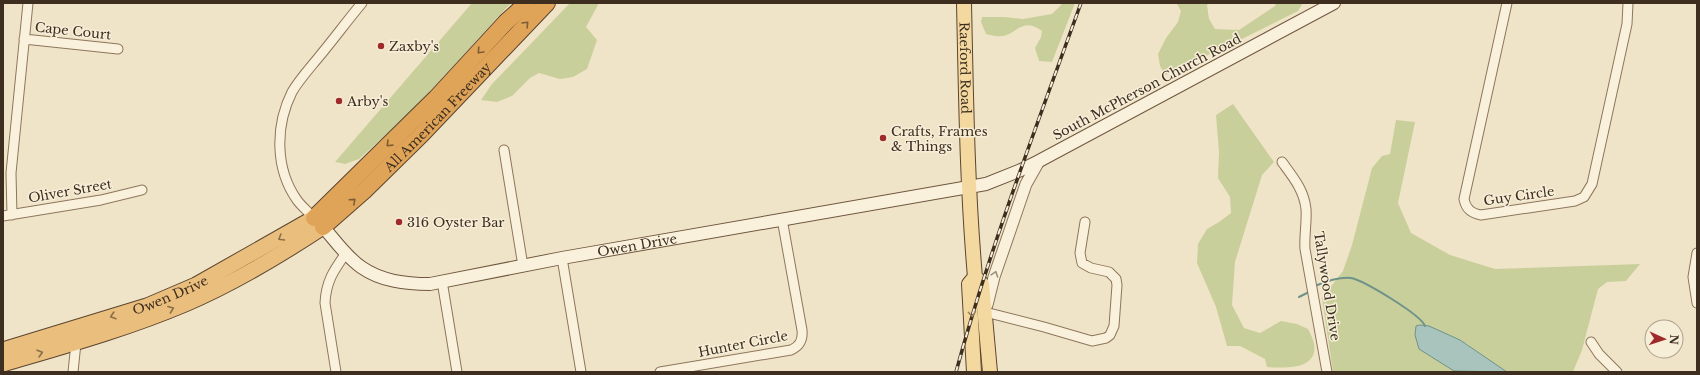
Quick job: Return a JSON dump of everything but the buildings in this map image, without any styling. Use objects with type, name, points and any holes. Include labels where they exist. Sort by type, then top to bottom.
[{"type":"highway","points":[[506,22],[522,3]]},
{"type":"highway","name":"All American Freeway","points":[[319,222],[506,22],[527,3]]},
{"type":"highway","name":"All American Freeway","points":[[319,222],[364,191],[422,134],[547,3]]},
{"type":"highway","name":"Owen Drive","points":[[3,364],[76,343],[186,303],[261,267],[319,222]]},
{"type":"highway","name":"Owen Drive","points":[[3,350],[154,303],[196,285],[319,222]]},
{"type":"main road","name":"Raeford Road","points":[[964,3],[970,187],[975,277],[982,284],[990,372]]},
{"type":"main road","name":"South McPherson Church Road","points":[[970,187],[986,184],[1039,161],[1334,3]]},
{"type":"main road","name":"Owen Drive","points":[[319,222],[346,253],[360,266],[390,280],[416,284],[442,281],[562,258],[970,187]]},
{"type":"main road","name":"Raeford Road","points":[[974,372],[969,284],[975,277]]},
{"type":"street","points":[[8,216],[28,3]]},
{"type":"street","points":[[319,222],[298,200],[283,170],[280,146],[282,119],[286,105],[302,78],[362,3]]},
{"type":"street","name":"Guy Circle","points":[[1507,3],[1464,199],[1471,212],[1481,215],[1576,201],[1588,193],[1592,184],[1627,24],[1628,3]]},
{"type":"street","name":"Cape Court","points":[[24,39],[118,49]]},
{"type":"street","points":[[504,150],[523,266]]},
{"type":"street","points":[[1039,161],[1026,184],[994,276],[985,312],[1092,341],[1102,340],[1110,335],[1114,326],[1117,286],[1116,279],[1109,272],[1091,268],[1082,263],[1080,253],[1085,222]]},
{"type":"street","name":"Tallywood Drive","points":[[1282,162],[1299,185],[1304,199],[1306,209],[1304,234],[1306,249],[1328,372]]},
{"type":"street","name":"Oliver Street","points":[[8,216],[101,200],[142,190]]},
{"type":"street","name":"Hunter Circle","points":[[660,372],[791,350],[799,344],[802,340],[802,330],[782,219]]},
{"type":"street","points":[[336,372],[325,303],[330,278],[346,253]]},
{"type":"street","points":[[1696,255],[1693,277],[1697,303]]},
{"type":"street","points":[[562,258],[581,372]]},
{"type":"street","points":[[442,281],[457,372]]},
{"type":"street","points":[[1591,342],[1599,354],[1617,372]]},
{"type":"street","points":[[74,372],[76,343]]},
{"type":"green space","points":[[472,3],[511,3],[412,111],[359,159],[345,164],[335,162]]},
{"type":"green space","points":[[570,3],[599,3],[586,27],[597,40],[587,69],[573,77],[560,79],[539,73],[530,78],[512,96],[497,102],[481,100],[492,84]]},
{"type":"green space","points":[[1063,3],[1075,3],[1052,62],[1039,61],[1035,48],[1041,37],[1042,31],[1035,27],[1029,25],[1024,26],[1007,35],[996,36],[986,34],[981,22],[982,17],[1023,19],[1052,14]]},
{"type":"green space","points":[[1157,3],[1211,3],[1207,5],[1209,19],[1215,29],[1239,30],[1275,6],[1276,3],[1303,3],[1298,11],[1165,75],[1160,66],[1158,54],[1166,38],[1178,22],[1181,11],[1177,4]]},
{"type":"green space","points":[[1233,104],[1274,162],[1262,175],[1235,262],[1232,305],[1244,328],[1260,333],[1281,321],[1297,324],[1308,329],[1314,343],[1314,352],[1311,359],[1299,366],[1282,368],[1267,367],[1265,359],[1240,346],[1227,346],[1216,307],[1197,263],[1198,244],[1207,229],[1231,213],[1230,197],[1218,178],[1219,152],[1216,115]]},
{"type":"green space","points":[[1396,120],[1415,122],[1398,203],[1411,233],[1450,255],[1495,269],[1640,264],[1626,281],[1607,282],[1598,289],[1582,350],[1573,372],[1507,372],[1480,355],[1467,344],[1452,338],[1454,371],[1457,372],[1333,372],[1322,298],[1343,271],[1352,245],[1372,168],[1382,156],[1390,154]]},
{"type":"water","points":[[1416,326],[1429,326],[1460,340],[1507,372],[1454,371],[1419,349],[1415,335]]},
{"type":"waterway","points":[[1315,286],[1342,278],[1358,280],[1404,307],[1414,314],[1425,326]]},
{"type":"waterway","points":[[1299,297],[1309,292]]},
{"type":"railway","points":[[956,372],[969,325],[999,232],[1081,3]]},
{"type":"place","name":"Zaxby's","points":[[381,46]]},
{"type":"place","name":"Arby's","points":[[339,101]]},
{"type":"place","name":"Crafts, Frames & Things","points":[[883,138]]},
{"type":"place","name":"316 Oyster Bar","points":[[399,222]]}]
